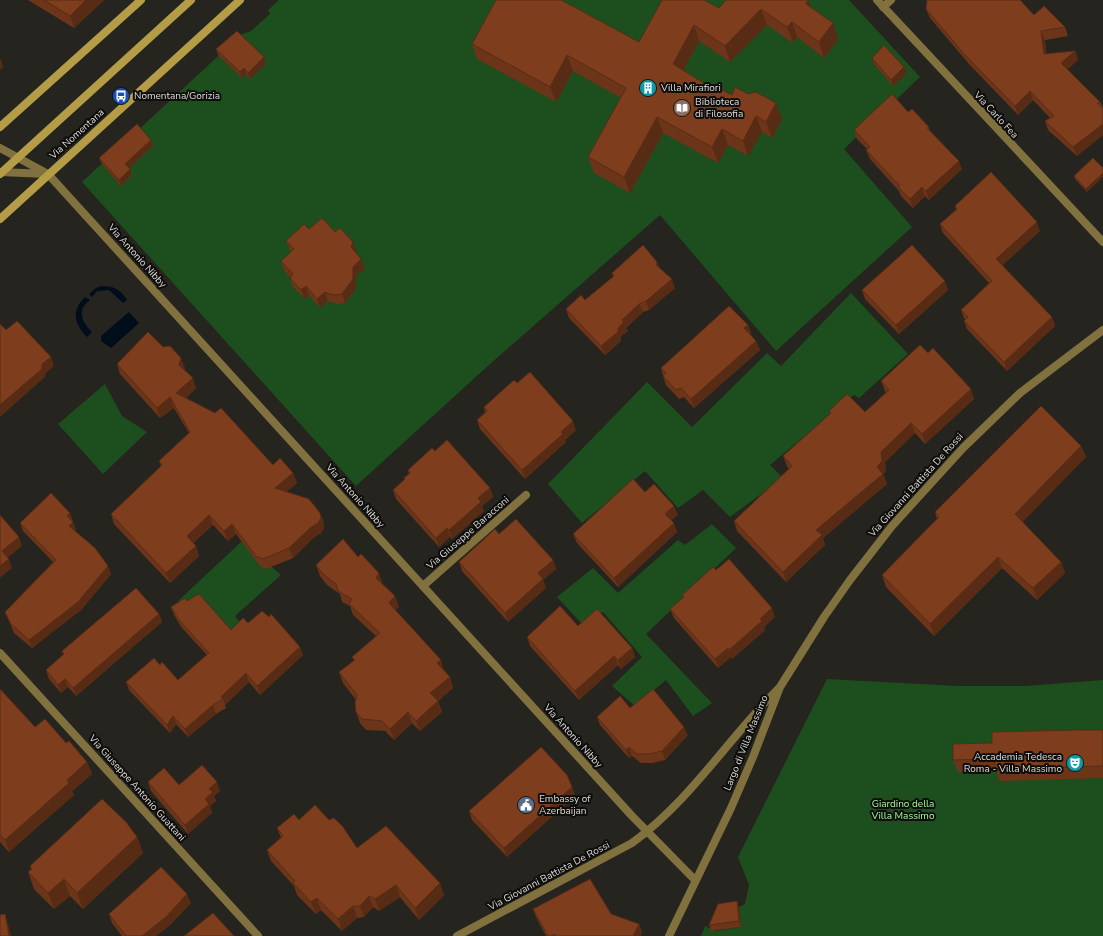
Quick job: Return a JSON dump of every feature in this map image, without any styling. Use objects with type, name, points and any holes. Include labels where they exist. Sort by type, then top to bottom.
[{"type":"street","points":[[0,127],[141,0]]},
{"type":"street","points":[[0,173],[191,0]]},
{"type":"street","name":"Via Nomentana","points":[[0,219],[240,0]]},
{"type":"street","name":"Via Carlo Fea","points":[[877,0],[1103,242]]},
{"type":"street","points":[[883,7],[891,0]]},
{"type":"street","name":"Via Antonio Nibby","points":[[0,148],[48,174],[648,832]]},
{"type":"street","points":[[0,173],[48,174]]},
{"type":"street","name":"Via Giovanni Battista De Rossi","points":[[780,687],[824,616],[876,545],[962,448],[1036,380],[1103,330]]},
{"type":"street","name":"Via Giuseppe Baracconi","points":[[423,586],[526,495]]},
{"type":"street","name":"Via Giuseppe Antonio Guattani","points":[[0,653],[258,936]]},
{"type":"street","name":"Largo di Villa Massimo","points":[[648,832],[676,805],[747,720],[780,687]]},
{"type":"street","name":"Largo di Villa Massimo","points":[[669,936],[753,757],[780,687]]},
{"type":"street","points":[[648,832],[695,880]]},
{"type":"street","name":"Via Giovanni Battista De Rossi","points":[[457,936],[632,843],[648,832]]},
{"type":"green space","name":"Villa Mirafiori","points":[[279,0],[849,0],[920,77],[844,149],[912,227],[776,351],[660,215],[490,364],[356,486],[82,182],[242,34],[251,31],[270,14],[268,10]]},
{"type":"green space","points":[[851,293],[908,354],[859,398],[854,395],[770,465],[783,478],[730,517],[703,490],[678,508],[645,471],[582,523],[548,484],[647,382],[692,427],[767,353],[781,366]]},
{"type":"green space","points":[[105,384],[122,416],[147,432],[103,474],[58,424]]},
{"type":"green space","points":[[712,524],[736,548],[646,634],[712,703],[693,716],[666,680],[635,706],[612,686],[642,657],[603,612],[583,625],[557,597],[593,568],[618,593],[678,540],[685,545]]},
{"type":"green space","points":[[257,527],[271,566],[281,575],[235,616],[244,628],[221,651],[178,601]]},
{"type":"green space","name":"Giardino della Villa Massimo","points":[[827,679],[958,686],[1025,686],[1103,680],[1103,936],[701,936],[705,926],[715,931],[741,927],[739,907],[745,904],[749,885],[738,857]]},
{"type":"water","points":[[101,286],[116,289],[122,293],[127,300],[123,303],[109,290],[97,291],[92,297],[89,294]]},
{"type":"water","points":[[85,297],[90,300],[83,308],[82,316],[83,320],[92,332],[87,337],[79,327],[76,317],[78,307]]},
{"type":"water","points":[[129,312],[139,323],[111,348],[101,341],[101,336]]},
{"type":"building","points":[[44,0],[86,0],[70,16]]},
{"type":"building","name":"Villa Mirafiori","points":[[496,0],[561,0],[639,42],[662,0],[704,0],[719,8],[726,0],[808,0],[806,4],[833,23],[819,42],[792,22],[787,27],[761,9],[725,46],[694,25],[673,64],[712,88],[713,85],[732,95],[735,87],[748,94],[756,92],[776,103],[766,122],[756,116],[743,141],[722,129],[712,147],[657,117],[624,177],[588,157],[626,88],[567,55],[550,87],[472,44]]},
{"type":"building","points":[[927,0],[1020,0],[1034,15],[1044,6],[1065,27],[1041,31],[1044,54],[1075,51],[1061,63],[1101,103],[1097,103],[1103,108],[1103,124],[1073,147],[1045,121],[1054,116],[1030,91],[1015,106],[966,56],[926,9]]},
{"type":"building","points":[[237,31],[264,57],[248,73],[244,68],[240,72],[216,49]]},
{"type":"building","points":[[884,45],[904,67],[891,80],[872,58]]},
{"type":"building","points":[[892,94],[908,112],[912,109],[929,127],[927,128],[959,161],[926,191],[922,187],[910,199],[898,187],[900,186],[866,150],[870,147],[854,130]]},
{"type":"building","points":[[137,124],[151,140],[125,164],[130,169],[119,180],[99,158]]},
{"type":"building","points":[[1093,158],[1103,168],[1103,173],[1086,189],[1074,176]]},
{"type":"building","points":[[991,172],[1037,222],[996,259],[1052,317],[1004,362],[964,321],[968,317],[961,310],[992,281],[940,224],[957,209],[955,206]]},
{"type":"building","points":[[322,218],[335,232],[340,228],[353,242],[351,247],[361,259],[353,267],[353,279],[342,294],[333,295],[325,292],[317,299],[306,286],[301,290],[290,278],[293,274],[281,261],[294,249],[286,241],[304,224],[309,229]]},
{"type":"building","points":[[643,245],[657,262],[656,265],[672,279],[646,301],[639,304],[622,320],[624,322],[618,328],[618,332],[601,346],[566,309],[581,295],[585,300],[614,276],[612,273]]},
{"type":"building","points":[[912,245],[945,281],[896,325],[862,290]]},
{"type":"building","points":[[729,306],[748,325],[744,328],[756,341],[691,399],[681,388],[676,390],[663,376],[666,373],[661,368]]},
{"type":"building","points":[[17,321],[51,357],[42,364],[42,369],[0,405],[0,324],[6,330]]},
{"type":"building","points":[[148,332],[163,347],[170,346],[181,358],[179,365],[193,378],[176,393],[215,413],[221,408],[273,465],[280,458],[293,473],[275,488],[309,499],[320,513],[321,518],[318,523],[310,528],[289,548],[263,559],[256,556],[232,524],[224,531],[209,515],[187,536],[196,546],[166,573],[111,514],[162,465],[159,461],[190,432],[170,397],[157,408],[117,364]]},
{"type":"building","points":[[920,345],[928,353],[933,348],[971,389],[922,434],[911,423],[881,452],[882,461],[877,467],[883,474],[816,530],[822,535],[783,572],[734,521],[792,466],[783,456],[831,413],[829,411],[847,394],[865,412],[889,390],[881,381]]},
{"type":"building","points":[[530,372],[573,421],[561,432],[563,434],[522,470],[477,420],[487,411],[484,407],[514,380],[517,383]]},
{"type":"building","points":[[1041,406],[1081,446],[1015,514],[1061,562],[1033,588],[998,557],[930,624],[882,575],[939,517],[935,512]]},
{"type":"building","points":[[447,440],[490,488],[478,498],[481,502],[449,530],[447,528],[436,538],[393,490],[410,473],[408,470],[432,448],[435,451]]},
{"type":"building","points":[[633,479],[645,492],[654,484],[674,506],[665,514],[674,523],[614,578],[573,534]]},
{"type":"building","points":[[51,493],[70,513],[67,516],[73,522],[69,526],[95,548],[108,566],[78,602],[29,640],[11,624],[5,612],[56,560],[20,523]]},
{"type":"building","points":[[0,515],[19,537],[2,551],[9,559],[0,566]]},
{"type":"building","points":[[516,519],[553,560],[538,573],[543,579],[505,613],[459,562],[495,529],[499,534]]},
{"type":"building","points":[[343,539],[358,557],[361,554],[379,573],[376,578],[395,596],[389,603],[441,660],[437,663],[450,677],[430,693],[438,701],[416,721],[408,712],[390,729],[382,721],[362,719],[356,712],[355,703],[357,695],[339,672],[355,660],[352,657],[380,633],[349,604],[352,599],[338,591],[336,584],[323,574],[316,565]]},
{"type":"building","points":[[729,559],[772,608],[760,619],[762,621],[729,650],[728,648],[715,659],[670,609],[684,597],[682,595],[713,567],[716,570]]},
{"type":"building","points":[[136,588],[159,614],[73,688],[65,679],[58,685],[46,670],[64,654],[62,651]]},
{"type":"building","points":[[199,594],[231,630],[243,618],[248,623],[262,611],[269,617],[271,614],[300,647],[257,686],[246,673],[221,697],[223,699],[213,705],[185,729],[173,716],[167,725],[126,682],[154,658],[160,665],[162,662],[178,680],[209,653],[179,620],[171,607],[185,598],[187,601]]},
{"type":"building","points":[[560,606],[578,626],[597,609],[632,648],[618,660],[614,656],[575,691],[527,637]]},
{"type":"building","points":[[0,689],[35,727],[45,719],[66,743],[69,741],[87,762],[67,780],[69,783],[5,840],[0,835]]},
{"type":"building","points":[[653,689],[684,727],[662,751],[649,754],[637,754],[629,747],[626,750],[597,717],[620,696],[630,708]]},
{"type":"building","points":[[1103,730],[1103,766],[995,769],[995,759],[953,760],[953,744],[992,743],[992,732]]},
{"type":"building","points":[[541,747],[567,775],[572,787],[504,848],[469,811]]},
{"type":"building","points":[[202,765],[217,782],[209,789],[213,792],[205,799],[209,804],[185,825],[148,782],[164,768],[179,785]]},
{"type":"building","points":[[102,799],[126,822],[137,837],[77,893],[64,879],[48,893],[28,872],[32,869],[30,866]]},
{"type":"building","points":[[315,805],[329,820],[334,818],[343,827],[357,848],[386,826],[440,883],[415,908],[396,885],[375,899],[369,896],[360,906],[353,906],[338,919],[317,898],[311,902],[293,883],[295,881],[267,850],[283,836],[277,828],[294,814],[299,820]]},
{"type":"building","points":[[161,867],[187,894],[166,917],[142,936],[126,936],[109,914]]},
{"type":"building","points":[[590,879],[611,914],[639,924],[633,936],[556,936],[555,934],[548,936],[533,909]]},
{"type":"building","points":[[737,901],[739,921],[709,925],[718,904]]},
{"type":"building","points":[[213,913],[234,936],[184,936]]},
{"type":"building","points":[[5,914],[9,936],[0,936],[0,915]]},
{"type":"place","name":"Villa Mirafiori","points":[[648,88]]},
{"type":"place","name":"Nomentana/Gorizia","points":[[121,96]]},
{"type":"place","name":"Biblioteca di Filosofia","points":[[682,108]]},
{"type":"place","name":"Accademia Tedesca Roma - Villa Massimo","points":[[1075,763]]},
{"type":"place","name":"Embassy of Azerbaijan","points":[[526,805]]}]
